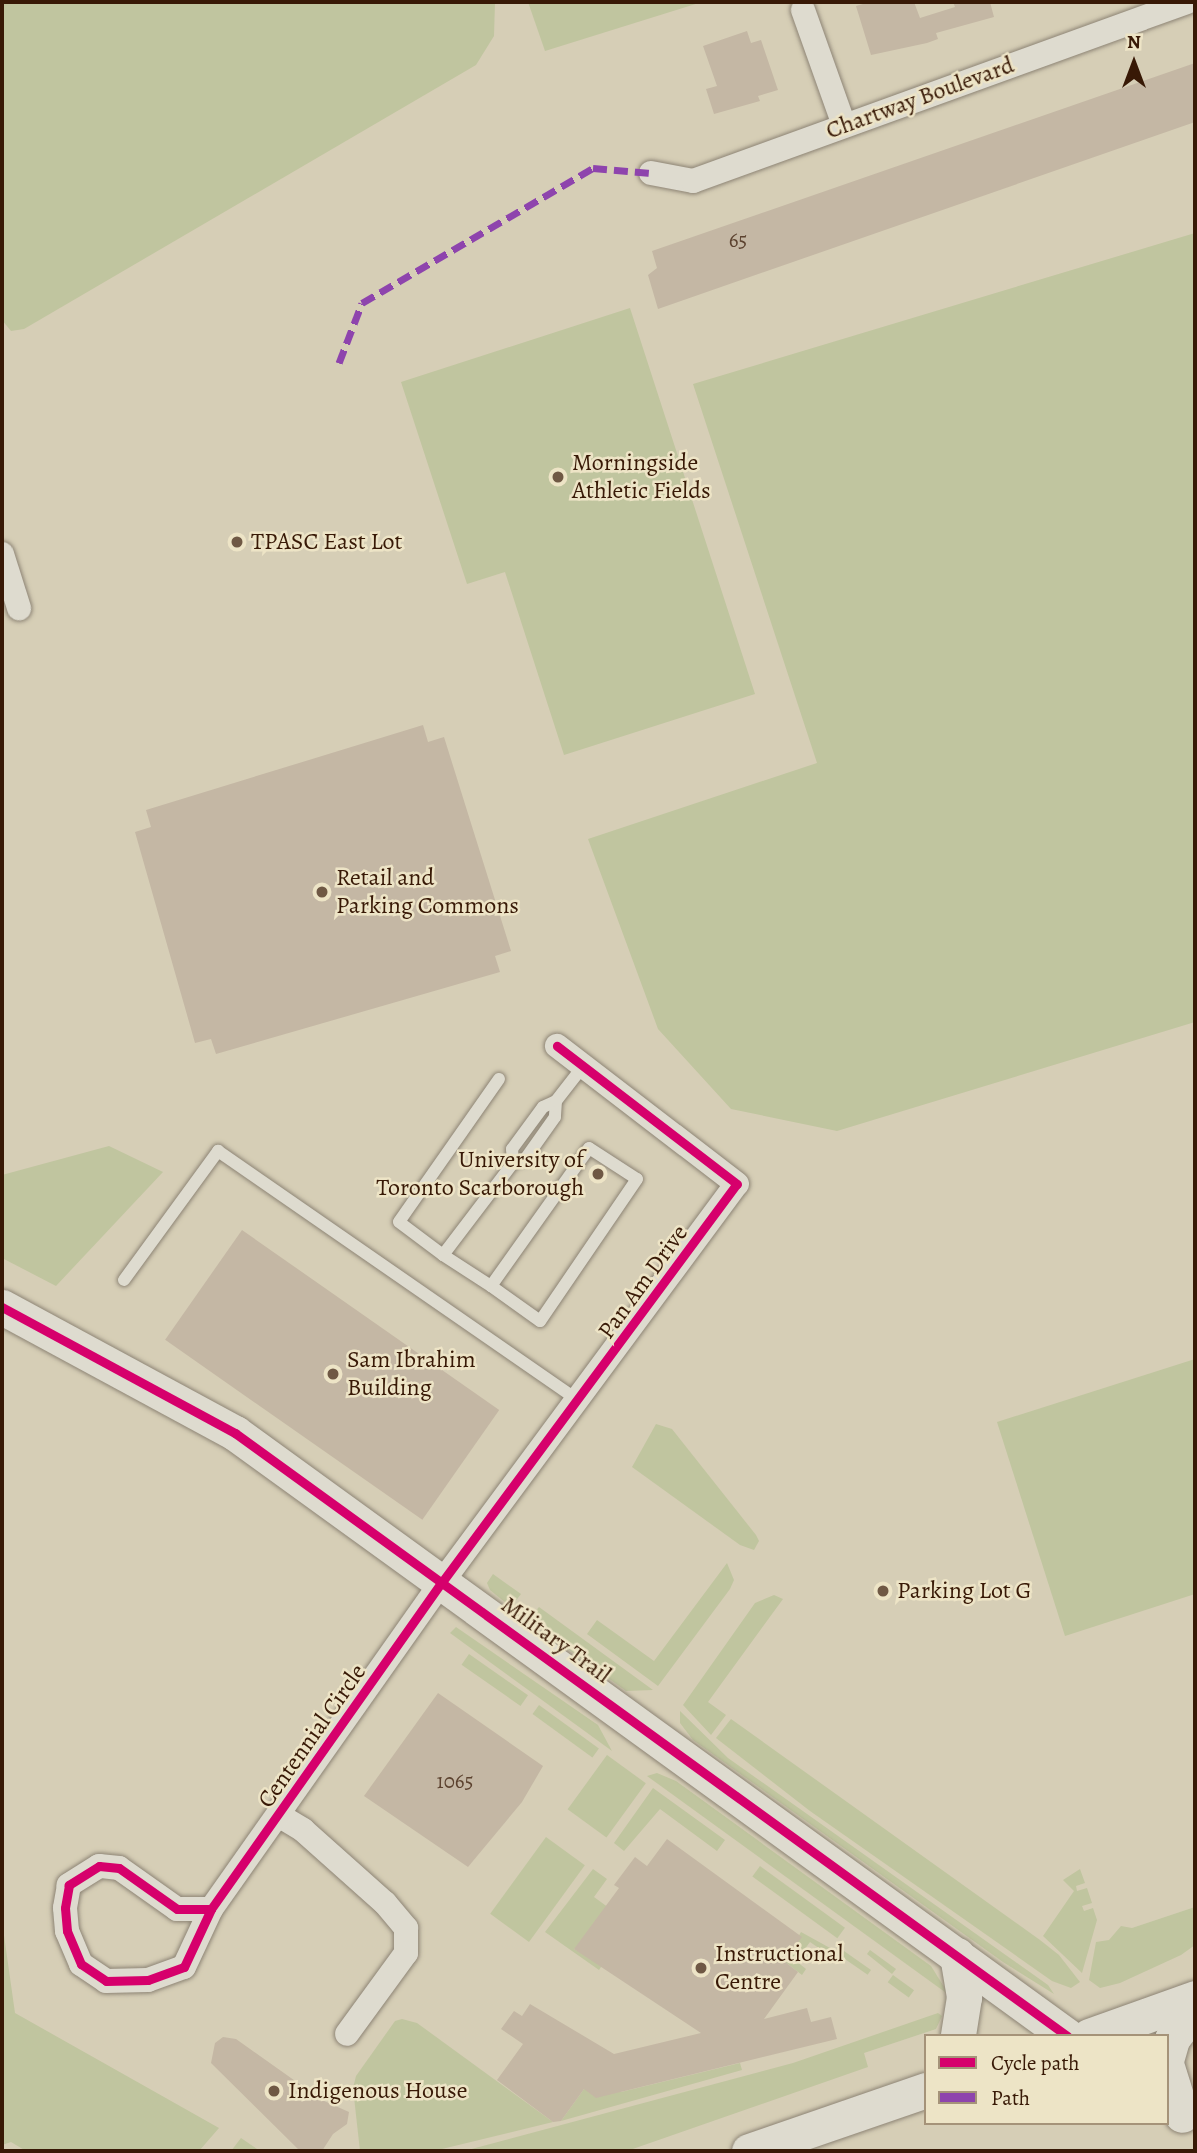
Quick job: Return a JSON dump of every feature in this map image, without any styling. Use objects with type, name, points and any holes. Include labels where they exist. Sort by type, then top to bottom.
[{"type":"street","name":"Chartway Boulevard","points":[[651,173],[693,181],[1187,2]]},
{"type":"street","points":[[803,10],[844,125]]},
{"type":"street","points":[[2,554],[19,608]]},
{"type":"street","name":"Pan Am Drive","points":[[442,1582],[579,1401],[737,1184],[557,1046]]},
{"type":"street","name":"Military Trail","points":[[2,1307],[235,1433],[1064,2034]]},
{"type":"street","name":"Centennial Circle","points":[[211,1909],[177,1909],[119,1868],[99,1866],[69,1885],[65,1908],[67,1931],[81,1964],[106,1981],[148,1980],[184,1967],[211,1909],[280,1816],[442,1582]]},
{"type":"street","points":[[280,1816],[303,1830],[385,1903],[406,1928],[405,1953],[347,2034]]},
{"type":"street","points":[[957,1955],[964,1997],[958,2034]]},
{"type":"street","points":[[1095,2034],[1195,1998]]},
{"type":"street","points":[[1169,2050],[1172,2039],[1195,2008]]},
{"type":"street","points":[[1169,2073],[1182,2114]]},
{"type":"street","points":[[749,2151],[923,2090]]},
{"type":"lane","points":[[443,1255],[513,1163],[512,1149],[543,1107],[556,1101],[584,1065]]},
{"type":"lane","points":[[491,1286],[589,1148],[637,1179],[540,1321],[443,1255],[399,1222],[499,1079]]},
{"type":"lane","points":[[124,1280],[218,1151],[579,1401]]},
{"type":"green space","points":[[2,2],[495,2],[494,36],[476,65],[24,329],[11,331],[2,320]]},
{"type":"green space","points":[[528,2],[702,2],[545,51]]},
{"type":"green space","points":[[1195,233],[1195,1022],[837,1131],[731,1109],[658,1029],[588,839],[817,763],[693,384]]},
{"type":"green space","name":"Morningside Athletic Fields","points":[[630,308],[755,694],[564,755],[505,572],[467,584],[401,382]]},
{"type":"green space","points":[[109,1146],[163,1172],[56,1286],[2,1258],[2,1175]]},
{"type":"green space","points":[[1195,1359],[1195,1594],[1065,1636],[997,1422]]},
{"type":"green space","points":[[656,1424],[672,1429],[756,1535],[759,1541],[754,1550],[740,1545],[632,1467]]},
{"type":"green space","points":[[727,1563],[734,1580],[730,1589],[658,1686],[587,1634],[597,1620],[654,1661]]},
{"type":"green space","points":[[493,1574],[521,1594],[511,1607],[490,1590],[487,1583]]},
{"type":"green space","points":[[774,1595],[783,1599],[708,1702],[726,1715],[711,1735],[683,1705],[755,1603]]},
{"type":"green space","points":[[539,1607],[653,1690],[626,1691],[542,1630],[546,1624],[533,1614]]},
{"type":"green space","points":[[456,1627],[598,1725],[612,1751],[450,1633]]},
{"type":"green space","points":[[469,1654],[528,1695],[521,1706],[462,1665]]},
{"type":"green space","points":[[539,1705],[599,1748],[592,1757],[533,1714]]},
{"type":"green space","points":[[680,1711],[728,1758],[1048,1985],[1054,1994],[1003,1962],[693,1740],[680,1723]]},
{"type":"green space","points":[[731,1719],[1040,1940],[1059,1955],[1080,1982],[1071,1988],[1052,1981],[810,1811],[716,1738]]},
{"type":"green space","points":[[607,1755],[646,1783],[606,1837],[568,1809]]},
{"type":"green space","points":[[657,1773],[676,1781],[931,1966],[949,1995],[647,1776]]},
{"type":"green space","points":[[653,1788],[725,1840],[717,1851],[660,1809],[624,1851],[614,1843]]},
{"type":"green space","points":[[546,1837],[585,1865],[529,1942],[490,1914]]},
{"type":"green space","points":[[760,1866],[845,1928],[837,1938],[752,1877]]},
{"type":"green space","points":[[593,1869],[607,1879],[594,1897],[620,1916],[574,1949],[603,1964],[599,1970],[545,1932]]},
{"type":"green space","points":[[1080,1869],[1085,1883],[1076,1886],[1077,1891],[1087,1888],[1092,1903],[1082,1906],[1084,1911],[1093,1908],[1097,1920],[1082,1973],[1043,1936],[1074,1891],[1063,1880]]},
{"type":"green space","points":[[1195,1907],[1195,1945],[1181,1955],[1120,1983],[1100,1988],[1089,1980],[1096,1942],[1109,1940],[1121,1926],[1132,1928]]},
{"type":"green space","points":[[2,1921],[15,2013],[219,2128],[199,2151],[26,2151],[11,2142],[2,2145]]},
{"type":"green space","points":[[801,1932],[830,1948],[826,1953],[810,1942],[796,1961],[806,1969],[802,1975],[784,1961]]},
{"type":"green space","points":[[870,1950],[896,1969],[892,1974],[867,1954]]},
{"type":"green space","points":[[844,1951],[871,1970],[868,1975],[841,1956]]},
{"type":"green space","points":[[893,1975],[914,1990],[909,1998],[888,1982]]},
{"type":"green space","points":[[938,2013],[942,2016],[936,2029],[864,2053],[868,2067],[627,2151],[464,2151],[793,2063]]},
{"type":"green space","points":[[402,2019],[417,2023],[553,2122],[442,2149],[360,2151],[353,2088],[356,2076],[395,2021]]},
{"type":"green space","points":[[740,2063],[742,2070],[561,2121],[584,2089],[621,2092]]},
{"type":"green space","points":[[241,2138],[260,2151],[231,2151]]},
{"type":"building","points":[[870,2],[914,2],[920,18],[955,7],[953,2],[990,2],[994,17],[936,33],[938,39],[927,43],[871,55],[856,6]]},
{"type":"building","points":[[747,31],[751,43],[761,40],[778,90],[758,96],[760,101],[714,114],[706,89],[717,86],[703,46]]},
{"type":"building","points":[[1195,63],[1195,122],[658,309],[648,275],[657,268],[652,251]]},
{"type":"building","name":"Retail and Parking Commons","points":[[423,725],[428,742],[444,737],[511,951],[495,956],[500,972],[216,1054],[211,1039],[195,1043],[135,832],[151,827],[146,810]]},
{"type":"building","name":"Sam Ibrahim Building","points":[[242,1230],[499,1410],[422,1520],[165,1340]]},
{"type":"building","points":[[438,1693],[543,1766],[522,1802],[468,1867],[364,1796]]},
{"type":"building","name":"Instructional Centre","points":[[667,1839],[802,1937],[784,1961],[798,1972],[764,2019],[807,2008],[811,2022],[831,2017],[837,2039],[596,2098],[584,2089],[561,2121],[553,2122],[497,2080],[523,2044],[501,2029],[514,2011],[522,2016],[530,2004],[614,2054],[701,2033],[574,1949],[619,1888],[614,1885],[635,1857],[647,1866]]},
{"type":"building","name":"Indigenous House","points":[[223,2037],[236,2039],[322,2100],[349,2112],[347,2124],[333,2134],[322,2151],[300,2151],[211,2063],[215,2043]]},
{"type":"marked path","points":[[339,363],[362,303],[593,168],[651,173]]},
{"type":"cycle path","points":[[211,1909],[177,1909],[119,1868],[99,1866],[69,1885],[65,1908],[67,1931],[81,1964],[106,1981],[148,1980],[184,1967],[211,1909],[442,1582],[737,1184],[557,1046]]},
{"type":"cycle path","points":[[2,1307],[235,1433],[1064,2034]]},
{"type":"place","name":"Morningside Athletic Fields","points":[[558,477]]},
{"type":"place","name":"TPASC East Lot","points":[[237,542]]},
{"type":"place","name":"Retail and Parking Commons","points":[[322,892]]},
{"type":"place","name":"University of Toronto Scarborough","points":[[598,1174]]},
{"type":"place","name":"Sam Ibrahim Building","points":[[333,1374]]},
{"type":"place","name":"Parking Lot G","points":[[883,1591]]},
{"type":"place","name":"Instructional Centre","points":[[701,1968]]},
{"type":"place","name":"Indigenous House","points":[[274,2091]]}]
